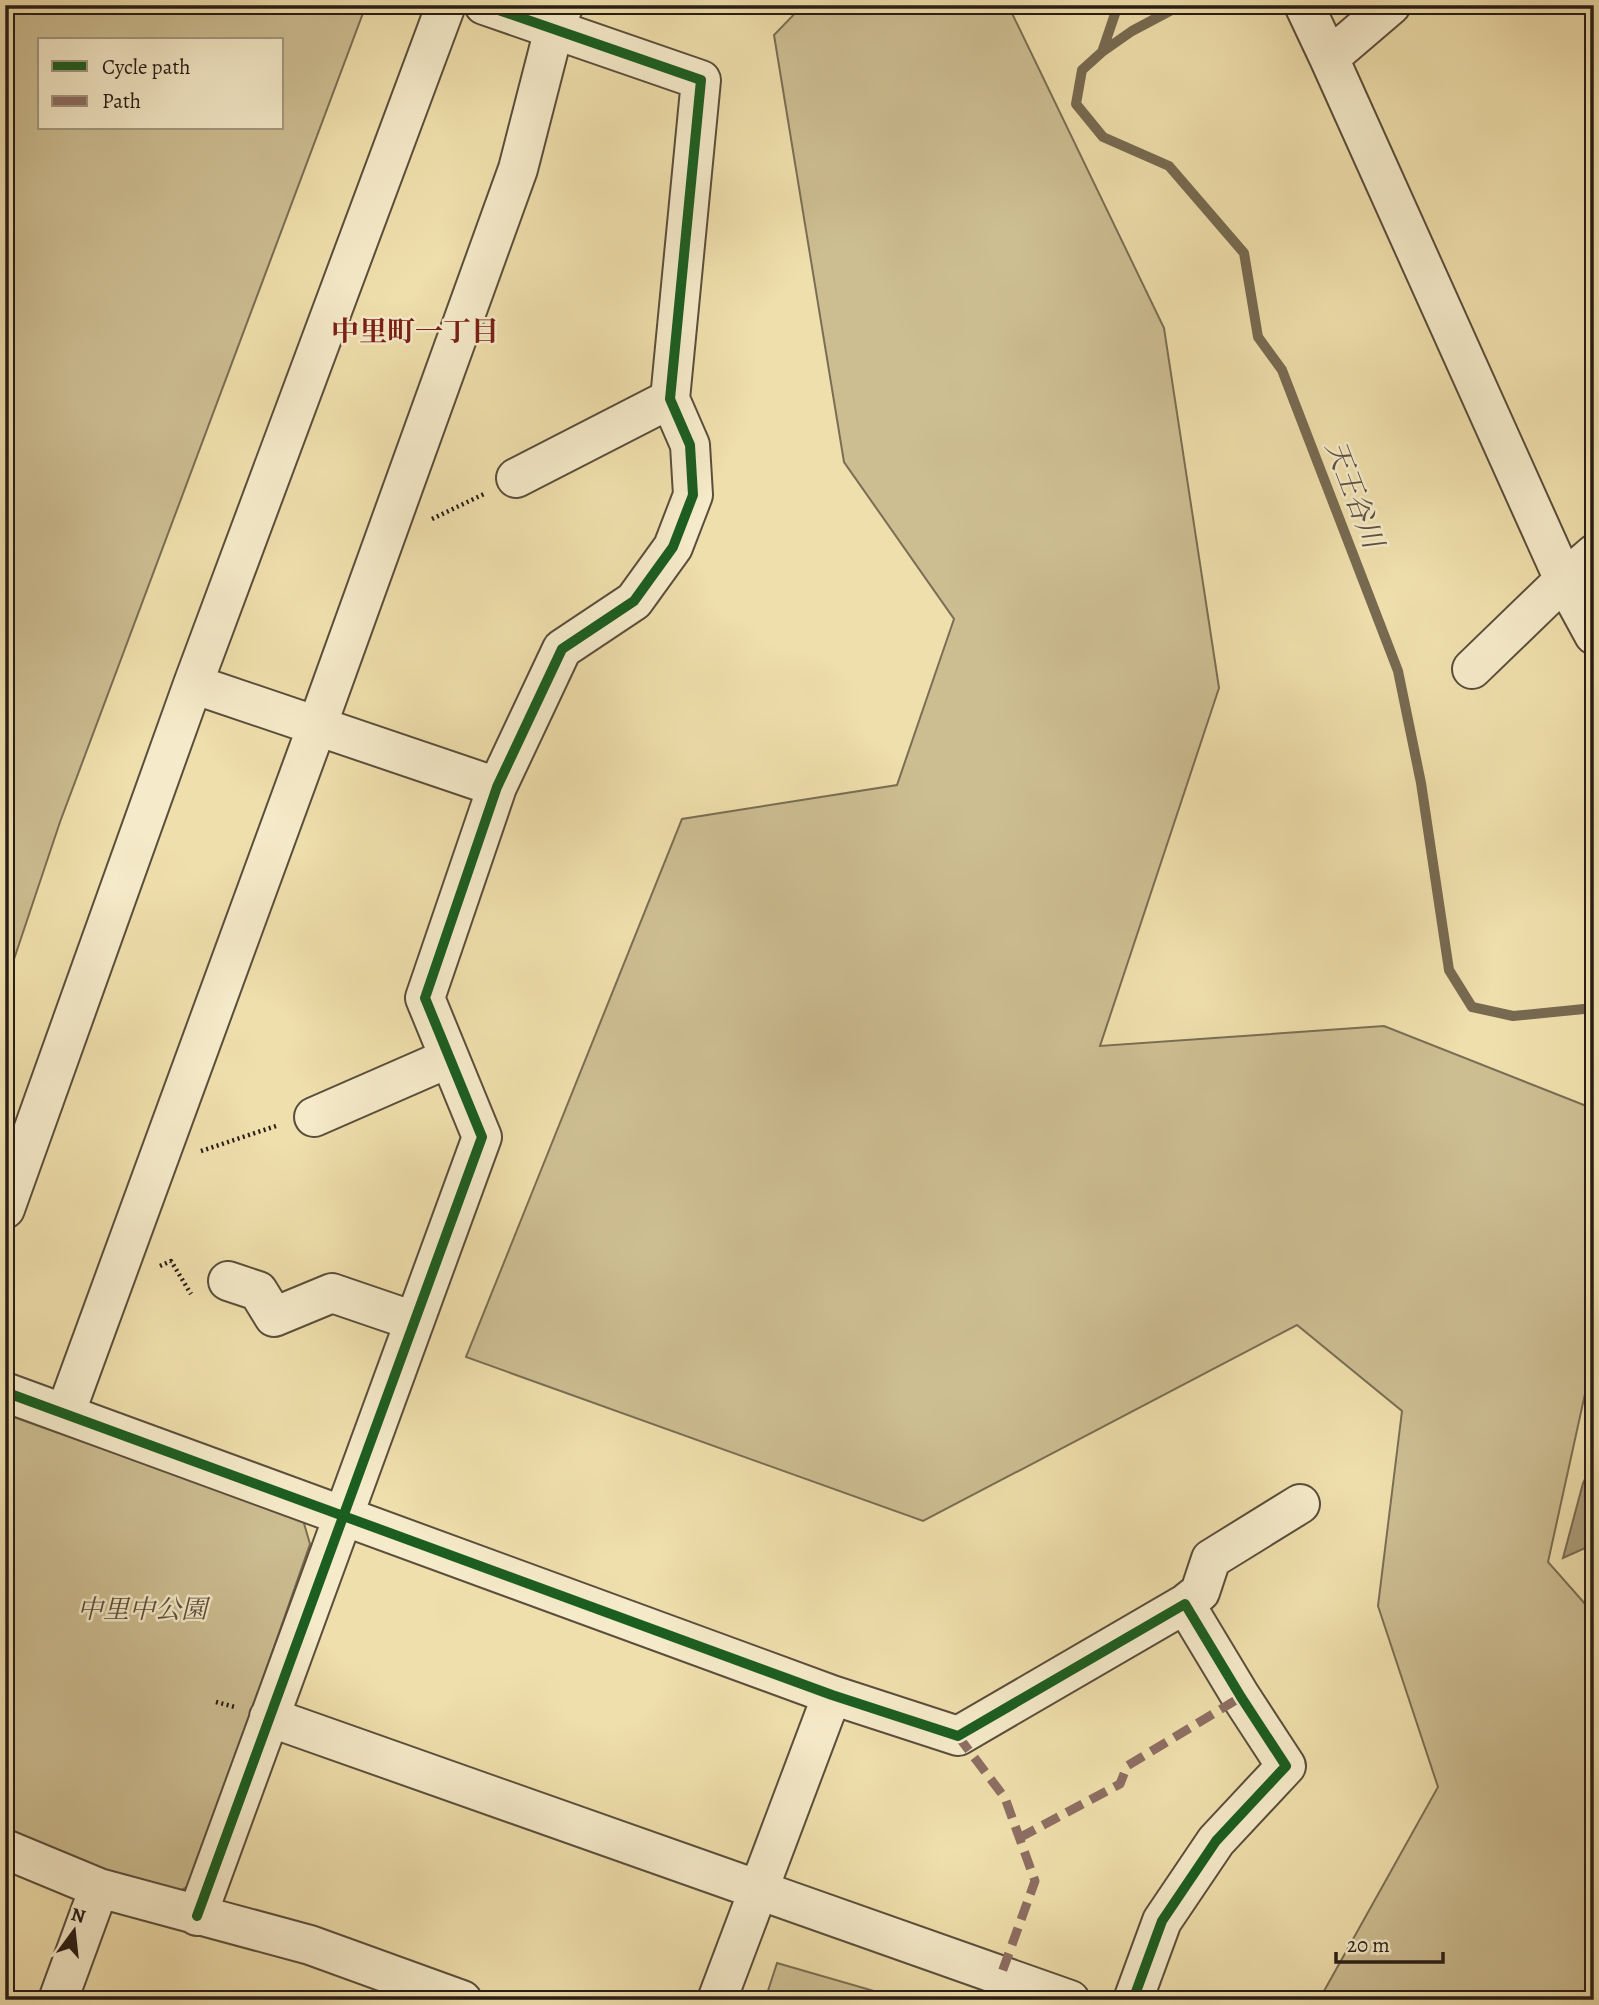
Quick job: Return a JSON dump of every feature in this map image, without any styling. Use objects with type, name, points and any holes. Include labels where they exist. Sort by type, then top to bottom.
[{"type":"street","points":[[5,1209],[193,684],[446,5]]},
{"type":"street","points":[[197,1916],[482,1137],[425,999],[497,787],[562,649],[634,601],[673,547],[693,495],[691,445],[670,399],[701,80],[559,17],[484,5]]},
{"type":"street","points":[[1304,5],[1564,580],[1594,635]]},
{"type":"street","points":[[1329,58],[1391,5]]},
{"type":"street","points":[[65,1414],[518,169],[559,17]]},
{"type":"street","points":[[516,478],[670,399]]},
{"type":"street","points":[[1472,669],[1594,554]]},
{"type":"street","points":[[193,684],[497,787]]},
{"type":"street","points":[[314,1116],[449,1058]]},
{"type":"street","points":[[228,1281],[258,1291],[274,1317],[332,1293],[414,1321]]},
{"type":"street","points":[[5,1392],[832,1695],[958,1736],[1185,1604],[1200,1592],[1211,1559],[1300,1504]]},
{"type":"street","points":[[1133,2000],[1162,1921],[1216,1841],[1286,1766],[1241,1698],[1185,1604]]},
{"type":"street","points":[[717,2000],[832,1695]]},
{"type":"street","points":[[269,1717],[1070,2000]]},
{"type":"street","points":[[5,1849],[99,1888],[310,1945],[461,2000]]},
{"type":"street","points":[[58,2000],[99,1888]]},
{"type":"path","points":[[382,542],[516,478]]},
{"type":"path","points":[[156,1167],[292,1120],[314,1116]]},
{"type":"path","points":[[118,1271],[135,1276],[171,1261],[192,1295],[228,1281]]},
{"type":"green space","points":[[5,5],[366,5],[60,822],[5,986]]},
{"type":"green space","points":[[803,5],[1008,5],[1164,328],[1219,688],[1100,1046],[1384,1026],[1594,1109],[1594,1353],[1548,1562],[1594,1614],[1594,2000],[1319,2000],[1438,1787],[1378,1606],[1402,1411],[1297,1325],[923,1521],[466,1357],[682,819],[897,785],[954,619],[844,462],[774,35]]},
{"type":"green space","name":"中里中公園","points":[[5,1414],[303,1520],[310,1544],[191,1885],[170,1896],[5,1832]]},
{"type":"green space","points":[[777,1963],[888,1995],[890,2000],[765,2000]]},
{"type":"shaded area","points":[[1594,1461],[1594,1544],[1563,1558],[1583,1483]]},
{"type":"waterway","points":[[1102,52],[1118,5]]},
{"type":"waterway","name":"天王谷川","points":[[1181,5],[1132,31],[1082,70],[1076,104],[1103,137],[1169,166],[1244,253],[1258,337],[1282,370],[1398,671],[1421,783],[1449,970],[1472,1007],[1513,1016],[1594,1008]]},
{"type":"marked path","points":[[1019,1838],[1120,1784],[1127,1766],[1241,1697]]},
{"type":"marked path","points":[[958,1736],[1005,1798],[1035,1881],[1001,1975]]},
{"type":"cycle path","points":[[197,1916],[482,1137],[425,998],[497,787],[562,649],[634,601],[673,547],[693,495],[690,445],[670,399],[701,80],[484,5]]},
{"type":"cycle path","points":[[5,1392],[832,1695],[958,1736],[1185,1604],[1286,1766],[1216,1841],[1162,1921],[1133,2000]]},
{"type":"district","name":"中里町一丁目","points":[[415,331]]}]
